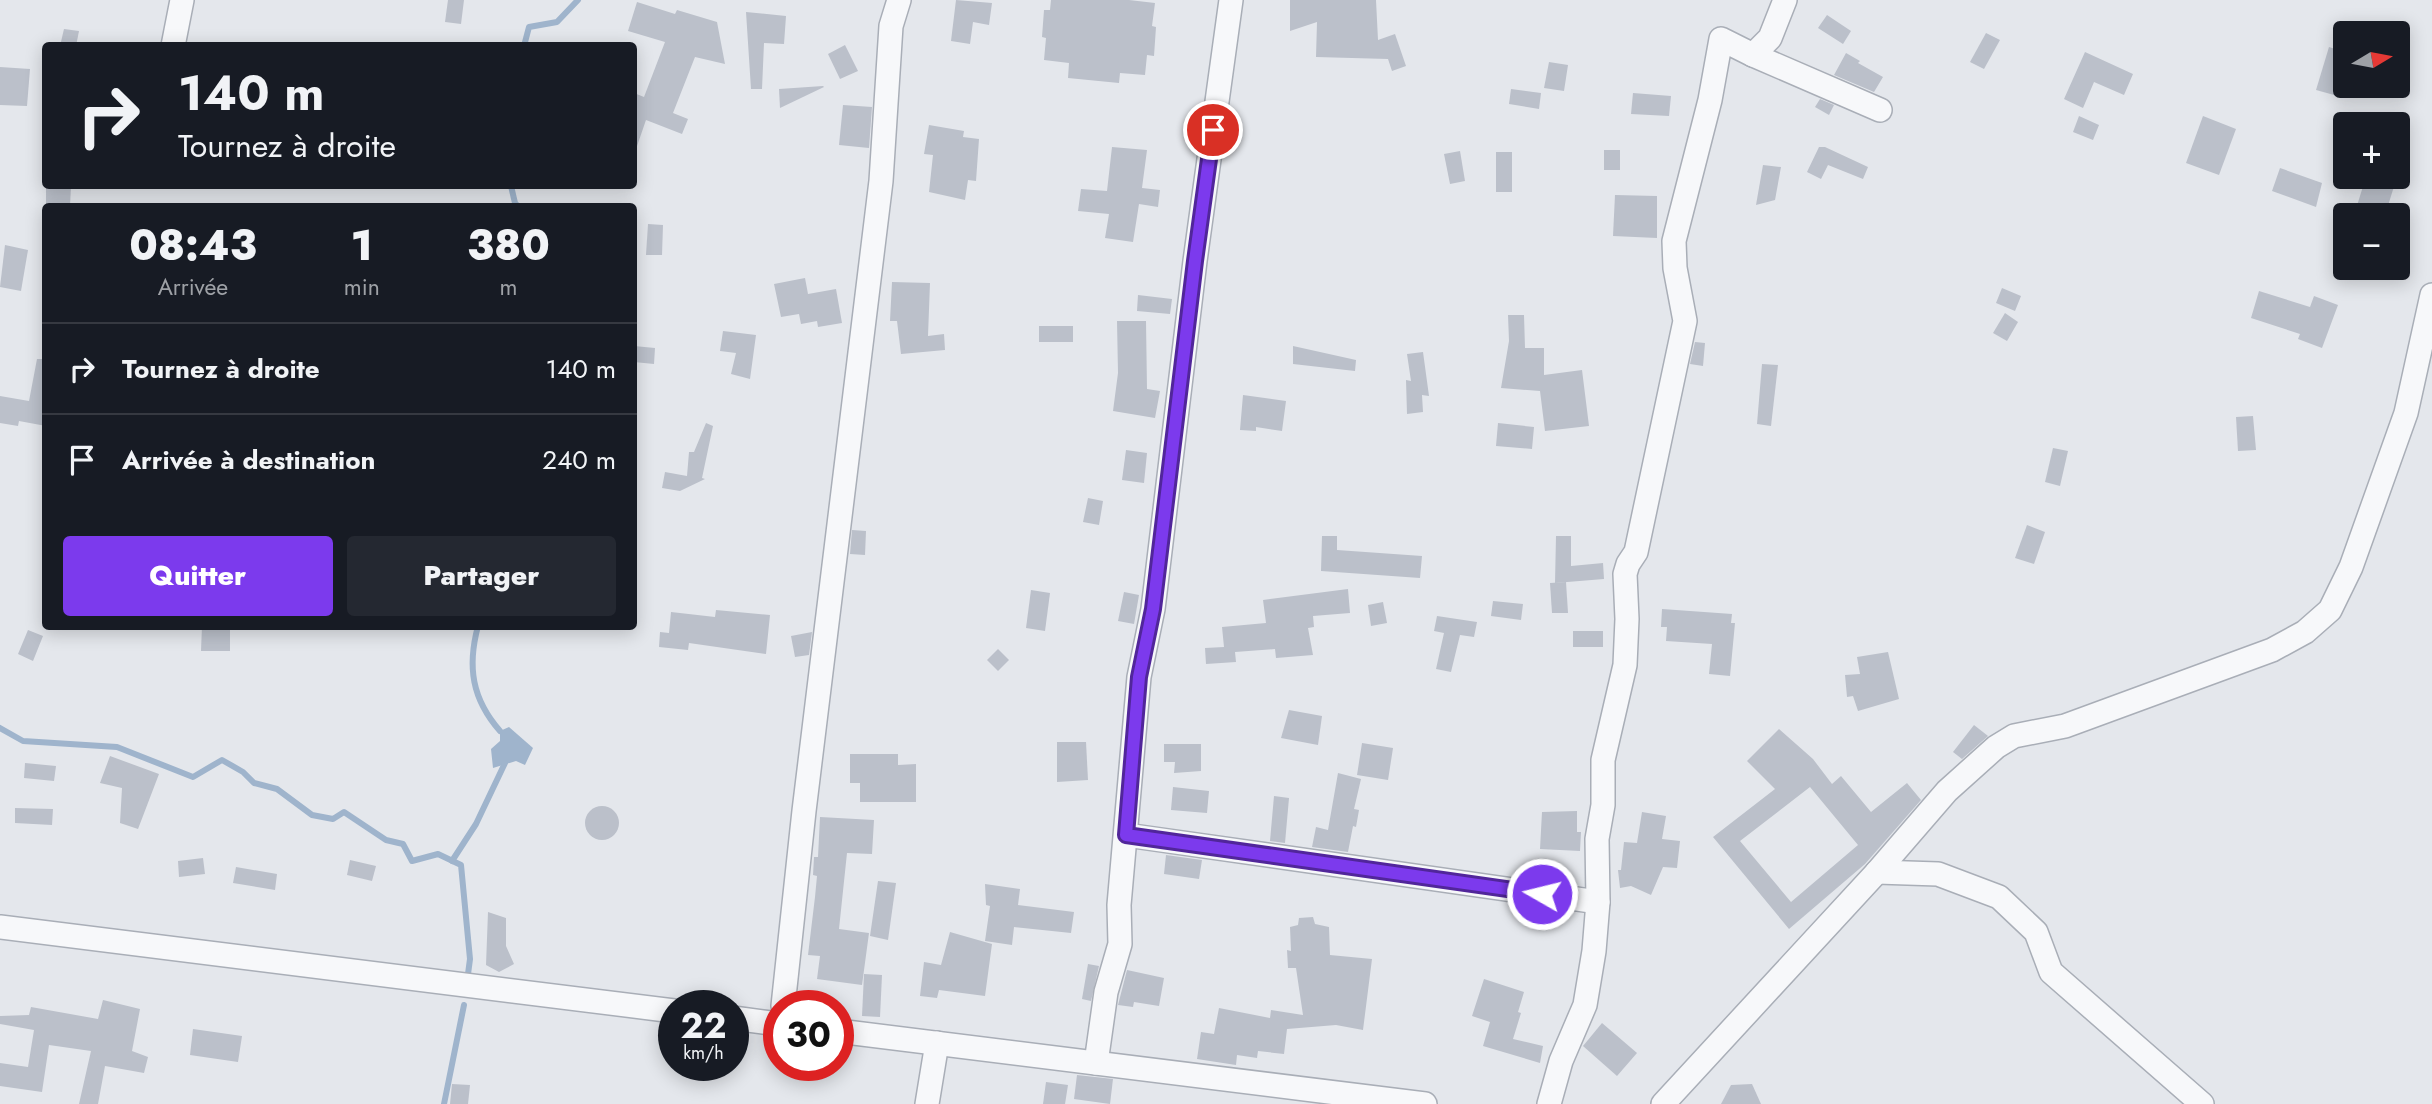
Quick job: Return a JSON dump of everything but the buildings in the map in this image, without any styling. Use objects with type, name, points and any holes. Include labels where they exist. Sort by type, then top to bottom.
[{"type":"street","points":[[174,42],[182,0]]},
{"type":"street","points":[[785,990],[804,810],[881,181],[891,26],[899,0]]},
{"type":"street","points":[[1096,1063],[1106,992],[1120,944],[1119,905],[1139,677],[1153,609],[1195,261],[1231,0]]},
{"type":"street","points":[[1753,55],[1770,38],[1785,0]]},
{"type":"street","points":[[1549,1104],[1561,1061],[1585,1005],[1594,951],[1598,902],[1597,839],[1603,805],[1602,760],[1625,665],[1625,574],[1636,552],[1685,321],[1675,268],[1674,241],[1710,100],[1721,39],[1880,110]]},
{"type":"street","points":[[1663,1104],[1877,872],[1947,791],[1996,747],[2014,736],[2064,726],[2272,650],[2305,632],[2330,610],[2351,567],[2406,413],[2432,295]]},
{"type":"street","points":[[1126,835],[1598,902]]},
{"type":"street","points":[[1877,872],[1938,874],[1999,897],[2036,932],[2051,972],[2202,1104]]},
{"type":"street","points":[[0,928],[658,1009]]},
{"type":"street","points":[[854,1033],[1425,1104]]},
{"type":"street","points":[[927,1104],[937,1044]]},
{"type":"water","points":[[509,727],[533,748],[525,765],[516,761],[493,768],[491,749],[500,741],[500,731]]},
{"type":"waterway","points":[[525,42],[529,27],[557,22],[578,0]]},
{"type":"waterway","points":[[512,189],[515,203]]},
{"type":"waterway","points":[[477,630],[473,655],[474,682],[483,707],[500,731]]},
{"type":"waterway","points":[[0,728],[23,741],[117,747],[193,777],[222,760],[243,772],[254,783],[277,789],[312,815],[333,819],[344,812],[386,840],[403,844],[412,861],[438,854],[461,865],[470,959],[468,974]]},
{"type":"waterway","points":[[452,861],[476,824],[505,763]]},
{"type":"waterway","points":[[444,1104],[464,1005]]},
{"type":"route","points":[[1213,130],[1153,609],[1139,677],[1126,835],[1542,894]]}]
